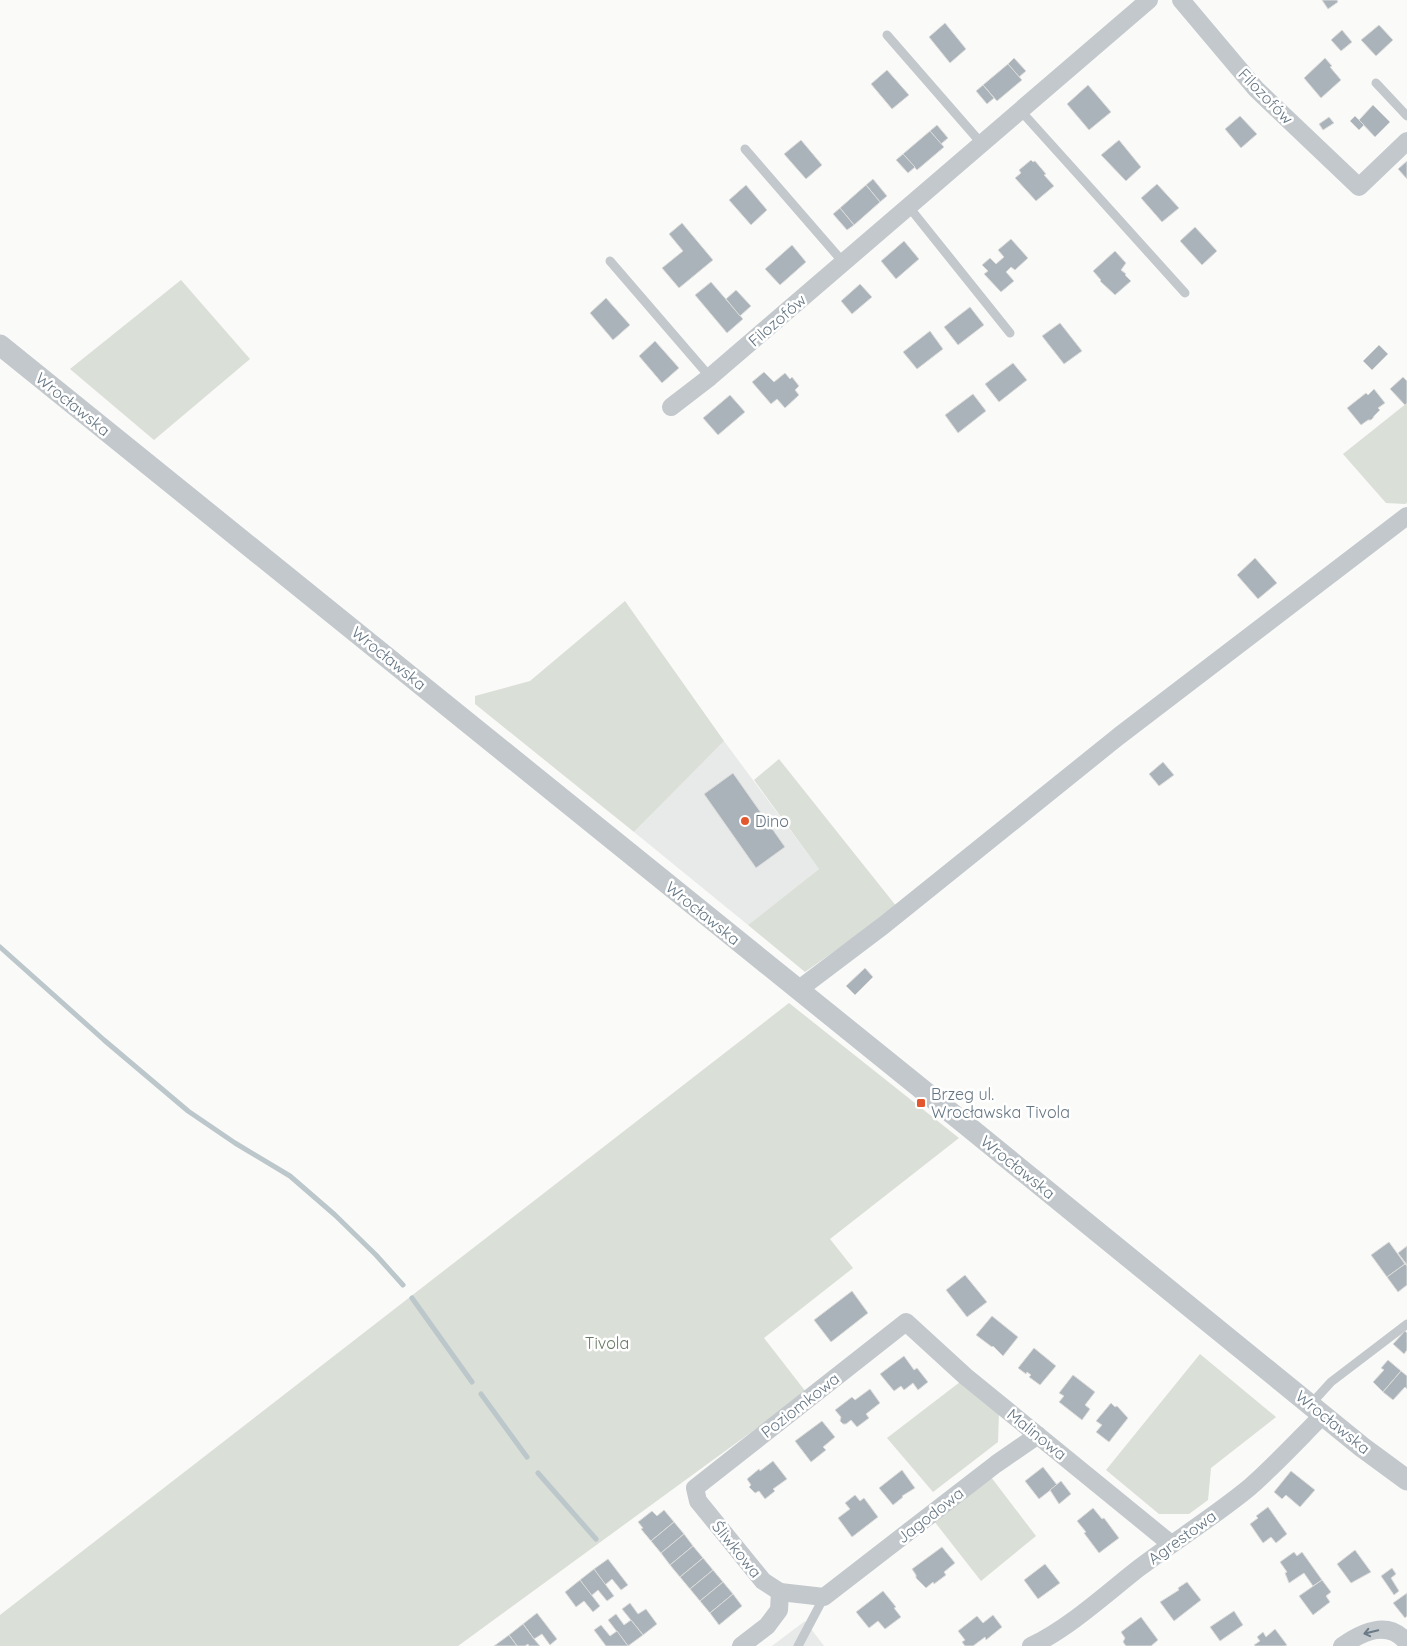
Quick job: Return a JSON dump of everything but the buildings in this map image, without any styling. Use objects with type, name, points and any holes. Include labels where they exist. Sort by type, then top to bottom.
[{"type":"street","name":"Filozofów","points":[[671,407],[710,377],[1149,0]]},
{"type":"street","name":"Filozofów","points":[[1181,0],[1256,89],[1358,187],[1407,142]]},
{"type":"street","name":"Wrocławska","points":[[0,345],[1362,1446],[1407,1480]]},
{"type":"street","points":[[798,990],[884,925],[1119,736],[1407,516]]},
{"type":"street","name":"Malinowa","points":[[906,1322],[965,1376],[1171,1544]]},
{"type":"street","name":"Poziomkowa","points":[[695,1488],[906,1322]]},
{"type":"street","name":"Agrestowa","points":[[1031,1646],[1044,1640],[1171,1544],[1198,1527],[1250,1486],[1317,1409]]},
{"type":"street","name":"Jagodowa","points":[[824,1597],[996,1464],[1038,1435]]},
{"type":"street","name":"Śliwkowa","points":[[695,1488],[698,1501],[763,1581],[780,1592],[824,1597]]},
{"type":"street","points":[[741,1646],[767,1626],[779,1610],[780,1592]]},
{"type":"street","points":[[1342,1646],[1368,1631],[1395,1632],[1405,1637]]},
{"type":"lane","points":[[887,35],[982,144]]},
{"type":"lane","points":[[1376,83],[1407,116]]},
{"type":"lane","points":[[1020,110],[1185,293]]},
{"type":"lane","points":[[745,149],[843,262]]},
{"type":"lane","points":[[909,207],[1010,333]]},
{"type":"lane","points":[[610,261],[710,377]]},
{"type":"lane","points":[[1317,1409],[1331,1382],[1407,1324]]},
{"type":"lane","points":[[798,1646],[824,1597]]},
{"type":"shaded area","points":[[724,741],[819,869],[748,925],[634,832]]},
{"type":"shaded area","points":[[805,1621],[824,1646],[772,1646]]},
{"type":"green space","points":[[181,280],[250,359],[154,440],[70,369]]},
{"type":"green space","points":[[1407,403],[1407,503],[1386,503],[1343,454]]},
{"type":"green space","points":[[625,601],[724,741],[634,832],[475,704],[475,696],[530,681]]},
{"type":"green space","points":[[779,759],[897,907],[805,972],[748,925],[819,869],[754,780]]},
{"type":"green space","name":"Tivola","points":[[789,1003],[959,1138],[830,1239],[853,1268],[764,1338],[806,1392],[458,1646],[0,1646],[0,1615]]},
{"type":"green space","points":[[1200,1354],[1276,1417],[1211,1468],[1208,1500],[1189,1514],[1159,1514],[1106,1470]]},
{"type":"green space","points":[[960,1382],[999,1413],[998,1442],[933,1492],[887,1438]]},
{"type":"green space","points":[[991,1477],[1036,1536],[981,1581],[934,1521]]},
{"type":"waterway","points":[[0,947],[104,1040],[188,1111],[235,1143],[290,1176],[335,1215],[376,1255],[403,1285]]},
{"type":"waterway","points":[[412,1298],[472,1382]]},
{"type":"waterway","points":[[481,1394],[527,1457]]},
{"type":"waterway","points":[[538,1473],[596,1539]]},
{"type":"place","name":"Dino","points":[[745,821]]},
{"type":"place","name":"Brzeg ul. Wrocławska Tivola","points":[[921,1103]]}]
